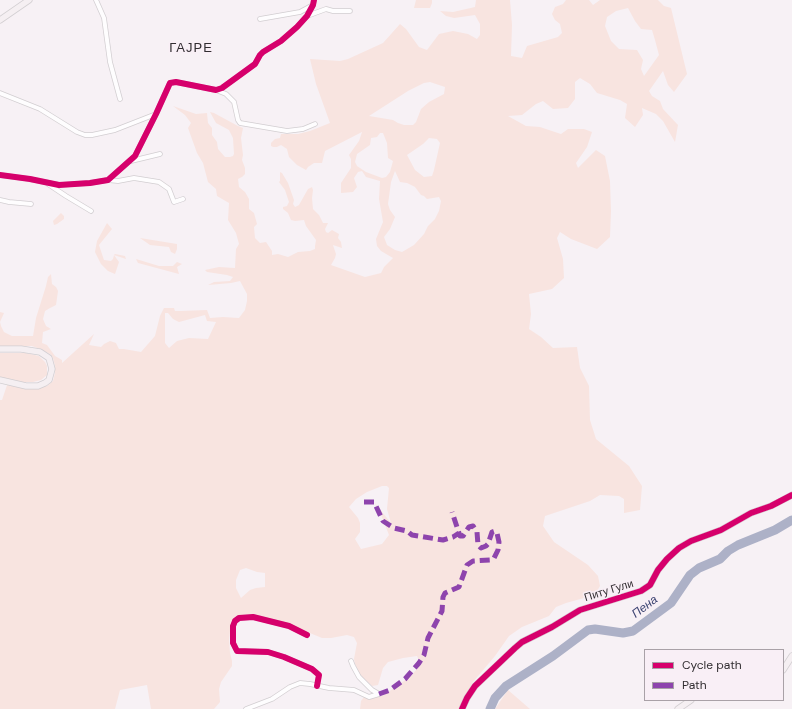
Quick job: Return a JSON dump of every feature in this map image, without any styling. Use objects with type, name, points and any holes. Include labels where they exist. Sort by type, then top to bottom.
[{"type":"street","points":[[0,20],[29,0]]},
{"type":"street","points":[[96,0],[104,18],[110,62],[120,99]]},
{"type":"street","points":[[216,90],[226,86],[247,71],[257,62],[260,55],[281,41],[302,22],[313,5],[314,0]]},
{"type":"street","points":[[260,19],[300,12],[313,5]]},
{"type":"street","points":[[306,16],[326,9],[333,12],[350,11]]},
{"type":"street","points":[[108,180],[130,161],[137,152],[171,82],[216,90],[224,93],[234,102],[240,123],[287,131],[316,124]]},
{"type":"street","points":[[0,93],[40,109],[77,132],[85,135],[115,130],[156,114]]},
{"type":"street","points":[[130,161],[160,154]]},
{"type":"street","points":[[0,175],[63,185],[108,180],[118,181],[134,178],[159,182],[169,189],[174,202],[183,199]]},
{"type":"street","points":[[46,182],[91,211]]},
{"type":"street","points":[[0,200],[31,204]]},
{"type":"street","points":[[0,349],[21,349],[40,352],[49,358],[52,369],[49,380],[38,386],[26,386],[0,380]]},
{"type":"street","name":"Питу Гули","points":[[462,709],[467,698],[479,682],[522,642],[552,627],[580,610],[641,591],[650,585],[658,570],[679,548],[691,541],[721,530],[751,513],[771,506],[792,495]]},
{"type":"street","points":[[307,635],[284,625],[252,617],[239,618],[235,621],[233,626],[233,643],[237,651],[268,652],[312,669],[319,675],[316,686]]},
{"type":"street","points":[[784,668],[792,656]]},
{"type":"street","points":[[246,709],[272,699],[298,683],[354,690],[369,697],[380,694],[372,690],[359,677],[351,661]]},
{"type":"street","points":[[678,709],[690,701]]},
{"type":"shaded area","points":[[416,0],[432,0],[432,3],[430,8],[414,8]]},
{"type":"shaded area","points":[[476,0],[510,0],[512,25],[511,56],[522,58],[527,46],[558,37],[562,33],[560,24],[555,20],[552,14],[555,7],[563,4],[566,0],[589,0],[593,5],[600,0],[658,0],[664,6],[671,8],[687,74],[674,92],[668,85],[663,71],[649,91],[652,96],[660,101],[663,109],[678,125],[675,142],[663,121],[656,114],[642,108],[643,115],[635,127],[625,118],[627,104],[620,100],[597,93],[590,84],[580,78],[575,82],[575,99],[568,108],[553,109],[543,101],[536,104],[522,115],[508,116],[526,126],[540,127],[561,134],[568,129],[584,129],[592,132],[587,147],[576,163],[578,168],[596,150],[605,156],[610,181],[610,237],[597,249],[571,239],[560,232],[557,238],[563,259],[564,278],[552,289],[529,294],[531,314],[529,329],[553,348],[577,347],[580,368],[589,386],[590,420],[596,439],[629,466],[642,486],[640,510],[624,513],[624,499],[619,496],[600,495],[590,501],[545,516],[543,526],[554,542],[588,565],[598,576],[600,586],[597,591],[584,598],[556,607],[549,616],[522,627],[509,636],[495,656],[473,682],[459,709],[360,709],[361,701],[364,697],[373,698],[384,695],[411,676],[421,664],[417,656],[388,662],[383,668],[378,685],[372,686],[360,675],[355,664],[354,659],[357,643],[354,637],[347,635],[322,638],[283,622],[249,614],[236,616],[231,622],[229,640],[232,666],[221,682],[219,689],[220,702],[214,709],[151,709],[147,685],[120,690],[115,709],[0,709],[0,400],[2,400],[7,385],[33,389],[47,386],[53,381],[55,366],[53,358],[50,354],[32,346],[0,346],[0,322],[4,332],[12,336],[33,336],[36,318],[48,277],[51,274],[52,284],[58,291],[56,305],[45,311],[43,319],[46,326],[51,329],[43,332],[42,343],[47,345],[55,356],[62,360],[62,363],[94,334],[89,345],[101,347],[110,341],[116,343],[119,349],[141,352],[155,336],[160,316],[164,308],[174,308],[175,311],[207,310],[210,318],[239,318],[245,310],[247,294],[240,281],[208,285],[214,282],[230,281],[233,277],[207,272],[205,270],[219,267],[235,268],[236,249],[239,244],[236,233],[228,220],[229,203],[217,196],[216,189],[208,182],[203,163],[197,153],[188,128],[191,123],[185,115],[173,106],[196,114],[207,113],[208,123],[212,128],[212,135],[217,142],[218,149],[225,157],[233,156],[234,154],[233,138],[229,130],[216,123],[210,112],[243,128],[241,138],[243,155],[242,160],[245,168],[245,174],[238,179],[239,187],[245,192],[249,199],[249,209],[254,213],[257,224],[254,227],[255,238],[260,243],[266,242],[272,251],[272,255],[278,254],[288,257],[298,252],[310,251],[315,249],[316,240],[306,226],[304,220],[291,220],[288,213],[283,209],[283,207],[287,206],[289,202],[285,190],[279,182],[280,172],[288,183],[295,207],[299,205],[308,189],[312,187],[313,209],[319,215],[323,223],[328,223],[325,229],[326,232],[328,233],[332,230],[339,234],[338,238],[341,242],[342,248],[333,245],[336,254],[331,265],[365,277],[381,273],[384,267],[393,258],[381,251],[377,246],[376,239],[383,222],[379,199],[380,181],[366,177],[362,171],[358,172],[354,178],[357,187],[353,192],[341,193],[341,183],[351,168],[351,159],[349,155],[359,141],[362,132],[325,151],[322,163],[314,163],[306,170],[297,165],[289,157],[287,149],[281,145],[277,147],[271,146],[271,143],[275,139],[280,138],[281,134],[298,134],[330,123],[316,84],[310,59],[340,61],[348,59],[383,43],[400,24],[406,29],[419,47],[427,50],[439,34],[453,31],[468,34],[477,39],[480,35],[480,24],[475,15],[454,18],[446,16],[440,11],[453,12],[475,7]],"holes":[[[628,8],[641,29],[652,30],[659,55],[644,76],[641,69],[643,60],[637,50],[619,49],[611,41],[605,26],[607,17],[616,11]],[[430,82],[445,87],[444,94],[429,102],[421,109],[416,122],[413,125],[404,125],[393,120],[369,116],[408,91],[424,83]],[[380,133],[383,133],[387,143],[388,158],[393,161],[390,172],[386,177],[382,178],[366,172],[357,166],[355,162],[357,154],[370,145],[371,138],[377,137]],[[429,138],[437,139],[440,143],[432,176],[424,177],[415,170],[407,155]],[[395,171],[400,182],[407,183],[415,187],[421,195],[427,199],[439,197],[441,201],[439,211],[435,219],[428,226],[424,234],[414,245],[402,252],[387,245],[384,237],[390,229],[395,217],[388,204],[391,182]],[[165,313],[168,313],[173,319],[179,322],[205,315],[207,321],[216,322],[208,339],[189,338],[177,341],[169,348],[165,343]],[[382,486],[387,486],[389,488],[387,509],[391,523],[374,502],[380,512],[389,535],[382,544],[361,549],[355,539],[360,532],[360,523],[349,507],[356,499],[367,492]],[[246,568],[265,573],[265,587],[250,590],[241,598],[236,588],[236,580],[240,570]]]},
{"type":"shaded area","points":[[61,213],[64,216],[64,219],[54,225],[53,221]]},
{"type":"shaded area","points":[[107,223],[112,229],[99,245],[104,260],[111,261],[114,255],[119,262],[115,274],[108,271],[101,264],[95,252],[97,241]]},
{"type":"shaded area","points":[[140,238],[177,244],[177,249],[175,254],[171,252],[169,247],[150,245]]},
{"type":"shaded area","points":[[114,255],[125,256],[126,259]]},
{"type":"shaded area","points":[[136,259],[159,266],[173,266],[177,262],[182,264],[177,267],[179,274],[138,263]]},
{"type":"shaded area","points":[[0,312],[4,313],[0,322]]},
{"type":"shaded area","points":[[0,353],[26,353],[39,356],[47,366],[47,375],[41,380],[33,382],[19,382],[0,378]]},
{"type":"shaded area","points":[[508,690],[530,709],[495,709]]},
{"type":"waterway","name":"Пена","points":[[490,709],[495,698],[506,686],[553,656],[588,630],[595,629],[623,633],[633,631],[671,603],[690,575],[699,568],[720,559],[728,551],[738,545],[775,530],[792,520]]},
{"type":"marked path","points":[[364,502],[374,502],[383,521],[394,528],[407,531],[412,535],[443,540],[453,537],[459,533]]},
{"type":"marked path","points":[[379,694],[390,690],[405,679],[419,663],[424,655],[428,638],[442,611],[443,597],[445,593],[459,587],[467,565],[473,561],[490,560],[494,558],[498,550],[499,542],[495,531],[492,532],[488,544],[481,548],[478,545],[477,532],[473,526],[469,527],[463,536],[460,536],[452,512]]},
{"type":"cycle path","points":[[0,175],[59,185],[108,180],[135,156],[170,83],[176,82],[216,90],[222,88],[255,64],[263,52],[281,41],[297,27],[307,16],[314,0]]},
{"type":"cycle path","points":[[462,709],[475,686],[522,642],[552,627],[580,610],[641,591],[650,585],[658,570],[679,548],[691,541],[721,530],[751,513],[771,506],[792,495]]},
{"type":"cycle path","points":[[307,635],[289,626],[253,617],[239,618],[235,621],[233,626],[233,643],[237,651],[268,652],[312,669],[319,675],[317,686]]},
{"type":"district","name":"ГАЈРЕ","points":[[191,49]]}]
